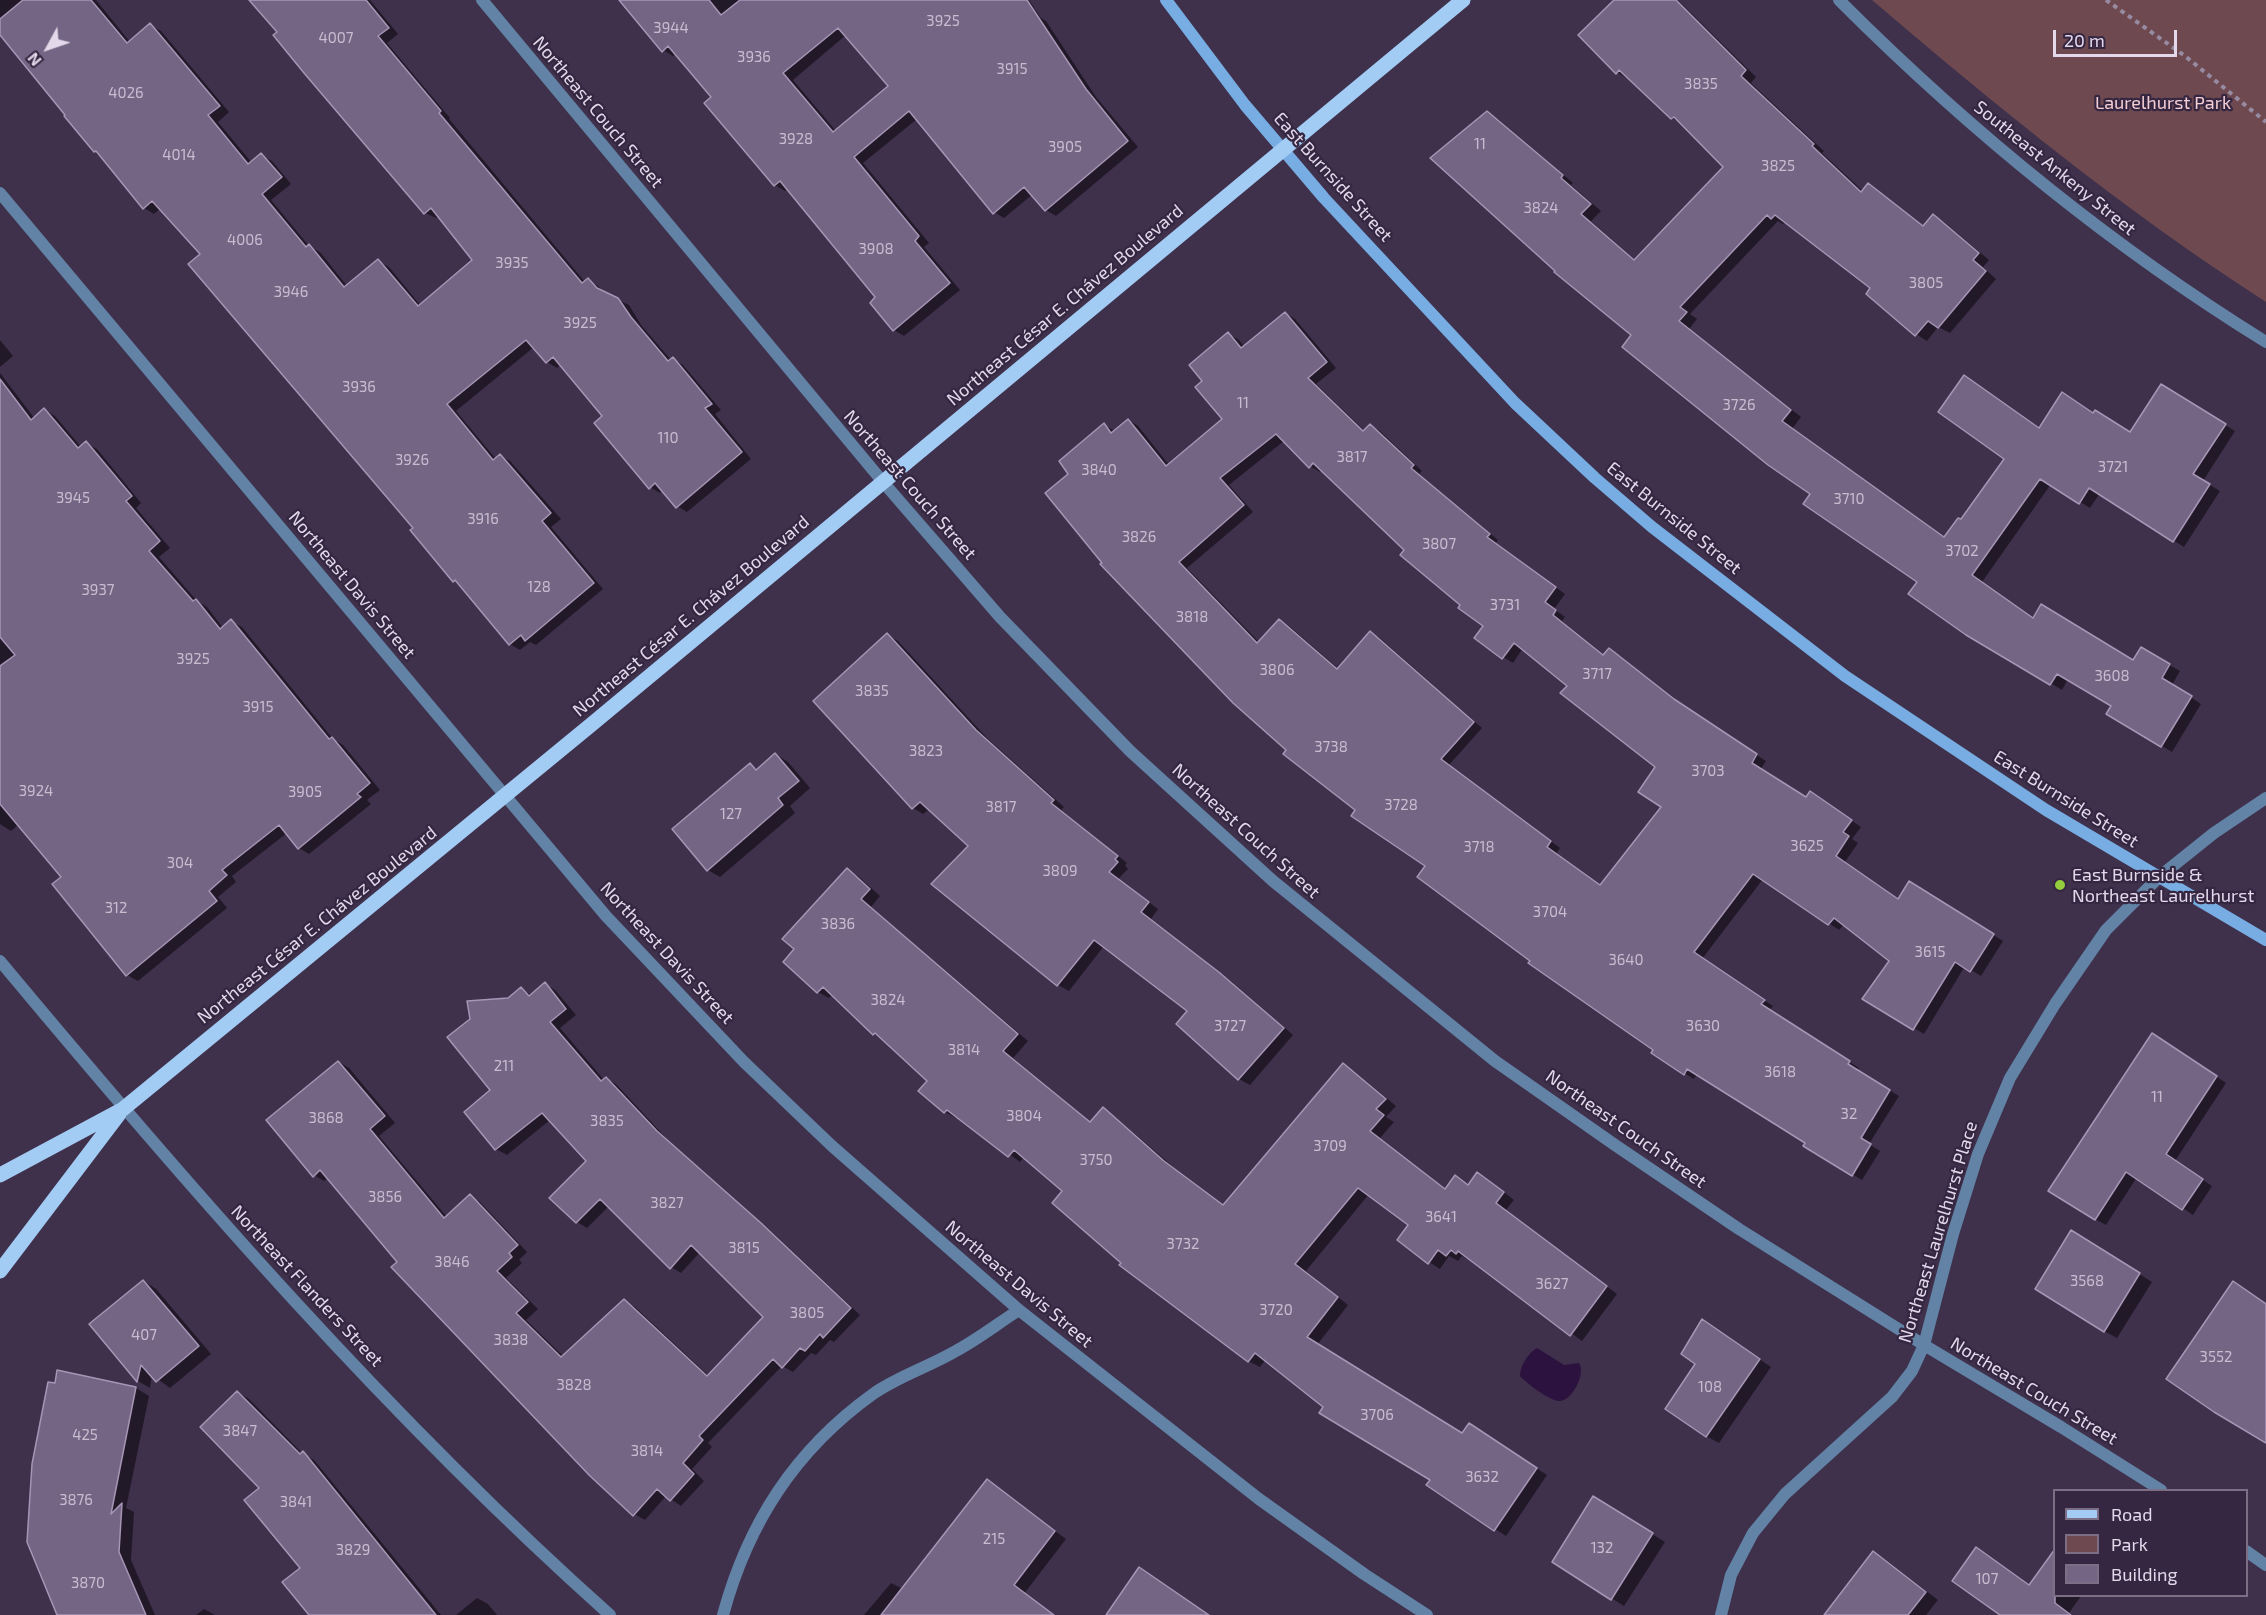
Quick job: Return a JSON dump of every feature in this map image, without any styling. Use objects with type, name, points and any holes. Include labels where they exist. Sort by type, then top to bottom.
[{"type":"main road","name":"East Burnside Street","points":[[1166,0],[1245,105],[1283,150],[1515,403],[1652,527],[1854,683],[2046,810],[2266,940]]},
{"type":"main road","name":"Northeast César E. Chávez Boulevard","points":[[0,1175],[123,1109],[505,796],[1463,0]]},
{"type":"main road","name":"Northeast César E. Chávez Boulevard","points":[[0,1271],[123,1109]]},
{"type":"street","name":"Northeast Couch Street","points":[[482,0],[883,482],[1000,617],[1130,751],[1282,888],[1495,1061],[1739,1229],[2158,1489]]},
{"type":"street","name":"Southeast Ankeny Street","points":[[1839,0],[1920,78],[1987,138],[2135,255],[2211,308],[2266,342]]},
{"type":"street","name":"Northeast Davis Street","points":[[0,193],[606,916],[744,1062],[832,1146],[1019,1310],[1259,1499],[1364,1574],[1427,1615]]},
{"type":"street","name":"Northeast Laurelhurst Place","points":[[1721,1615],[1731,1575],[1753,1533],[1785,1494],[1892,1398],[1912,1371],[1924,1345],[1953,1234],[1978,1154],[2010,1078],[2055,1004],[2106,930],[2159,877],[2214,833],[2266,798]]},
{"type":"street","name":"Northeast Flanders Street","points":[[0,961],[123,1109],[249,1253],[449,1463],[556,1567],[610,1615]]},
{"type":"street","points":[[723,1615],[733,1576],[758,1521],[782,1485],[817,1442],[875,1393],[956,1352],[1019,1310]]},
{"type":"street","points":[[2248,1552],[2266,1565]]},
{"type":"path","points":[[2106,0],[2185,56],[2266,122]]},
{"type":"green space","name":"Laurelhurst Park","points":[[1872,0],[2266,0],[2266,302],[2113,196],[1967,80]]},
{"type":"shaded area","points":[[1537,1348],[1564,1365],[1579,1363],[1581,1373],[1577,1385],[1565,1399],[1560,1401],[1545,1395],[1520,1376],[1525,1360]]},
{"type":"building","points":[[23,0],[91,0],[127,43],[150,23],[220,106],[208,115],[248,164],[261,153],[282,177],[262,194],[306,247],[309,244],[344,287],[378,259],[418,306],[472,260],[431,208],[424,214],[304,73],[273,35],[277,32],[249,0],[366,0],[389,28],[378,36],[441,111],[439,113],[582,283],[588,278],[597,288],[618,298],[668,361],[673,357],[712,404],[705,408],[742,452],[676,508],[655,483],[649,489],[594,423],[602,416],[553,357],[546,363],[526,340],[447,404],[493,460],[500,454],[551,513],[542,521],[594,583],[525,641],[521,635],[509,645],[455,580],[453,582],[410,530],[413,528],[188,264],[200,254],[152,201],[143,209],[64,116],[0,35],[0,19]]},
{"type":"building","points":[[619,0],[709,0],[721,15],[740,0],[1027,0],[1086,89],[1128,141],[1045,211],[1024,187],[993,214],[909,111],[854,157],[919,236],[915,241],[950,283],[893,331],[870,303],[875,297],[780,181],[774,186],[704,103],[711,97],[668,46],[662,52]],"holes":[[[838,28],[888,86],[833,132],[783,73]]]},
{"type":"building","points":[[1614,0],[1676,0],[1746,70],[1741,76],[1814,144],[1812,146],[1861,192],[1868,183],[1923,226],[1933,214],[1979,253],[1973,260],[1986,271],[1938,328],[1928,321],[1915,336],[1866,294],[1870,288],[1775,215],[1771,219],[1767,215],[1680,307],[1687,312],[1679,321],[1791,410],[1782,421],[1944,537],[1958,518],[1961,519],[2004,459],[1938,412],[1964,375],[2039,428],[2062,392],[2093,413],[2095,410],[2130,432],[2161,384],[2226,424],[2193,474],[2210,484],[2173,542],[2089,488],[2079,504],[2040,479],[1972,575],[2033,618],[2041,604],[2133,660],[2141,647],[2170,664],[2162,678],[2192,696],[2161,747],[2106,714],[2111,706],[2057,674],[2050,685],[1966,635],[1908,594],[1917,582],[1803,504],[1810,494],[1768,465],[1622,347],[1631,335],[1554,272],[1430,158],[1487,111],[1563,175],[1561,178],[1591,204],[1581,214],[1634,260],[1723,167],[1674,117],[1671,119],[1619,70],[1616,74],[1578,35]]},
{"type":"building","points":[[1285,312],[1327,362],[1308,378],[1363,431],[1370,424],[1414,465],[1411,468],[1490,534],[1487,537],[1556,587],[1545,602],[1556,610],[1553,615],[1603,655],[1609,648],[1674,699],[1757,754],[1752,763],[1806,797],[1810,791],[1852,820],[1843,832],[1849,836],[1836,856],[1898,899],[1909,881],[1994,934],[1970,972],[1955,962],[1913,1030],[1862,999],[1889,961],[1834,918],[1828,925],[1753,874],[1694,952],[1765,1000],[1761,1004],[1850,1061],[1848,1064],[1890,1090],[1861,1138],[1871,1144],[1852,1176],[1803,1146],[1805,1143],[1687,1069],[1684,1075],[1651,1053],[1653,1050],[1528,963],[1530,961],[1417,877],[1425,866],[1351,816],[1355,810],[1283,754],[1286,750],[1233,703],[1100,564],[1102,563],[1045,493],[1068,474],[1059,461],[1104,423],[1111,433],[1128,419],[1166,466],[1222,419],[1195,387],[1202,381],[1189,365],[1228,332],[1241,348]],"holes":[[[1276,434],[1309,468],[1313,463],[1404,550],[1400,555],[1460,605],[1458,608],[1483,626],[1474,638],[1502,659],[1514,643],[1567,686],[1560,693],[1655,767],[1638,792],[1661,807],[1600,885],[1547,847],[1551,841],[1441,759],[1474,722],[1370,631],[1337,669],[1279,619],[1257,643],[1179,562],[1244,505],[1220,478]]]},
{"type":"building","points":[[0,379],[31,420],[44,408],[78,448],[86,441],[132,496],[126,501],[160,541],[149,551],[193,601],[196,599],[220,629],[231,619],[329,739],[332,737],[370,783],[357,794],[361,797],[298,849],[279,825],[222,870],[227,875],[209,891],[217,901],[126,976],[52,884],[61,877],[0,804],[0,666],[15,655],[0,637]]},
{"type":"building","points":[[887,633],[976,730],[1054,800],[1051,803],[1118,856],[1115,859],[1118,862],[1109,872],[1149,902],[1141,912],[1220,973],[1284,1028],[1238,1080],[1176,1024],[1187,1011],[1094,940],[1057,986],[931,884],[968,846],[920,802],[912,809],[813,701]]},
{"type":"building","points":[[775,753],[799,781],[778,798],[783,805],[707,871],[672,829],[750,763],[756,770]]},
{"type":"building","points":[[847,868],[870,889],[861,899],[1018,1034],[1003,1051],[1090,1122],[1103,1107],[1164,1161],[1223,1205],[1343,1063],[1386,1099],[1376,1109],[1384,1115],[1370,1131],[1445,1189],[1455,1175],[1468,1185],[1477,1172],[1504,1192],[1496,1203],[1607,1286],[1570,1336],[1458,1251],[1456,1254],[1451,1250],[1446,1256],[1438,1250],[1428,1264],[1397,1240],[1408,1225],[1358,1188],[1295,1264],[1338,1297],[1307,1337],[1462,1433],[1469,1423],[1537,1468],[1494,1531],[1426,1485],[1430,1480],[1319,1413],[1323,1407],[1255,1353],[1248,1362],[1119,1265],[1121,1263],[1052,1203],[1062,1191],[1014,1150],[1008,1157],[947,1110],[944,1113],[918,1091],[927,1081],[875,1033],[873,1035],[823,987],[817,993],[783,962],[794,949],[782,939]]},
{"type":"building","points":[[545,982],[566,1009],[550,1022],[601,1081],[606,1077],[657,1131],[761,1223],[851,1308],[823,1338],[820,1334],[805,1351],[800,1348],[782,1368],[773,1359],[699,1436],[703,1440],[683,1463],[694,1474],[670,1501],[657,1489],[633,1516],[590,1476],[391,1267],[397,1262],[320,1170],[313,1177],[266,1120],[338,1061],[385,1116],[370,1129],[444,1218],[470,1194],[518,1245],[509,1253],[512,1257],[497,1271],[528,1302],[516,1313],[561,1357],[624,1299],[707,1376],[763,1317],[691,1245],[670,1269],[600,1199],[576,1223],[549,1198],[586,1161],[542,1113],[495,1150],[464,1112],[490,1090],[447,1037],[470,1019],[467,1001],[508,998],[521,987],[529,996]]},
{"type":"building","points":[[2152,1033],[2217,1076],[2166,1154],[2203,1179],[2182,1210],[2126,1172],[2095,1220],[2048,1191]]},
{"type":"building","points":[[2071,1230],[2140,1273],[2104,1332],[2035,1289]]},
{"type":"building","points":[[143,1280],[199,1346],[156,1382],[141,1365],[137,1382],[89,1324]]},
{"type":"building","points":[[2233,1281],[2266,1304],[2266,1443],[2214,1412],[2166,1379]]},
{"type":"building","points":[[1702,1319],[1760,1359],[1706,1437],[1665,1409],[1695,1364],[1681,1354]]},
{"type":"building","points":[[57,1370],[136,1387],[111,1514],[122,1503],[119,1552],[146,1615],[57,1615],[27,1542],[32,1464],[48,1382],[55,1383]]},
{"type":"building","points":[[237,1391],[300,1454],[303,1451],[436,1615],[309,1615],[282,1582],[300,1568],[244,1500],[259,1488],[200,1427]]},
{"type":"building","points":[[987,1479],[1055,1531],[1014,1585],[1054,1615],[881,1615]]},
{"type":"building","points":[[1593,1496],[1653,1533],[1611,1600],[1552,1562]]},
{"type":"building","points":[[1976,1547],[2029,1585],[2053,1552],[2053,1597],[2055,1597],[2055,1603],[2071,1615],[2000,1615],[1952,1581]]},
{"type":"building","points":[[1873,1551],[1926,1592],[1908,1615],[1824,1615]]},
{"type":"building","points":[[1139,1567],[1209,1615],[1106,1615]]},
{"type":"place","name":"East Burnside & Northeast Laurelhurst","points":[[2060,885]]}]
